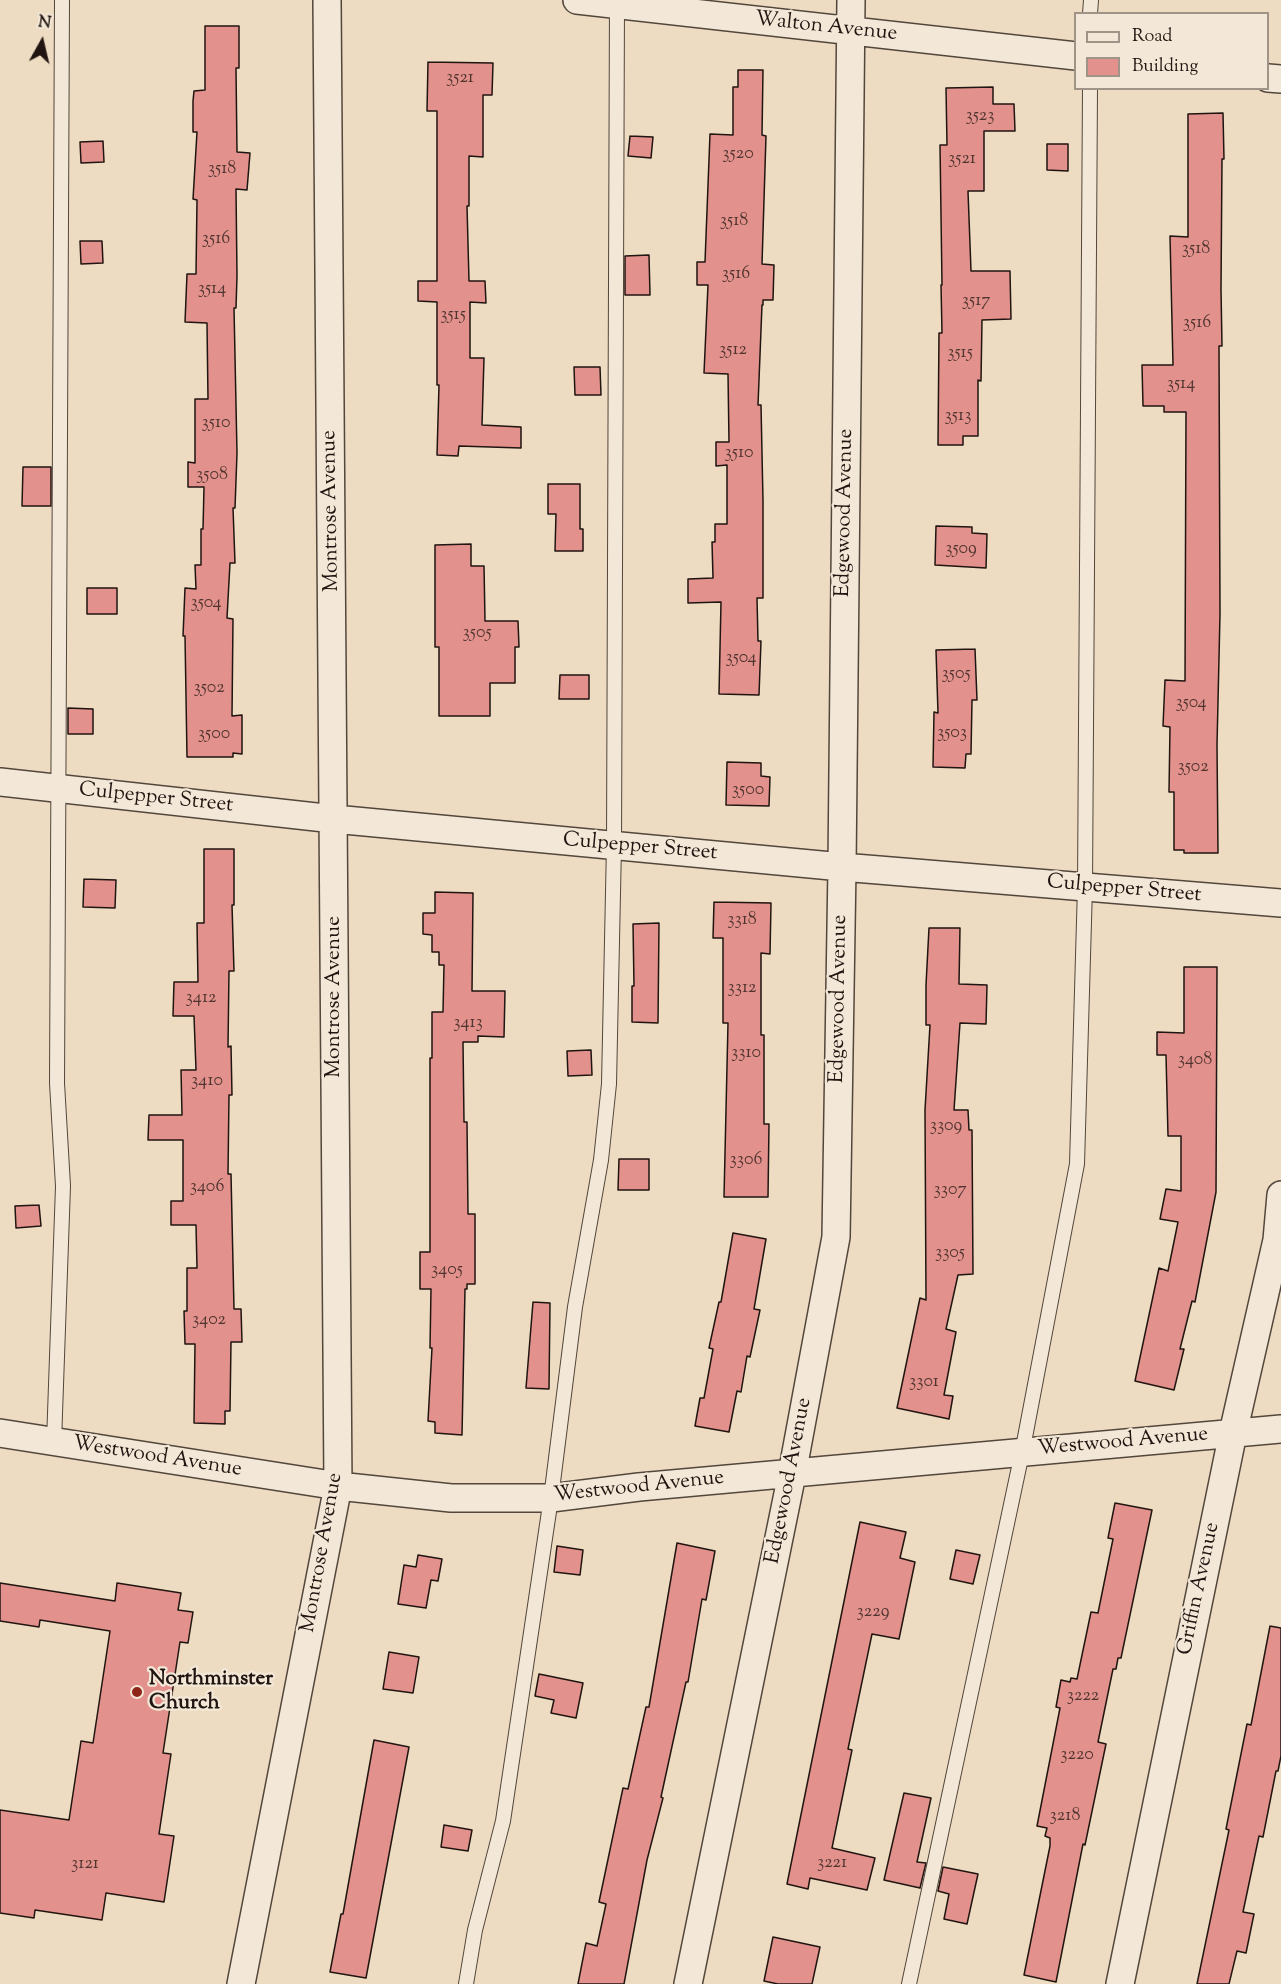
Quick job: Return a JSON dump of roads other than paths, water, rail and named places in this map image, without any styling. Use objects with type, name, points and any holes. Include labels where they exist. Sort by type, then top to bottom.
[{"type":"street","name":"Montrose Avenue","points":[[241,1984],[338,1486],[327,0]]},
{"type":"street","name":"Walton Avenue","points":[[577,0],[617,2],[1074,56]]},
{"type":"street","name":"Edgewood Avenue","points":[[688,1984],[792,1474],[837,1237],[851,0]]},
{"type":"street","name":"Culpepper Street","points":[[0,782],[334,819],[842,867],[1281,903]]},
{"type":"street","name":"Griffin Avenue","points":[[1120,1984],[1233,1433],[1277,1240],[1281,1195]]},
{"type":"street","name":"Westwood Avenue","points":[[0,1433],[338,1486],[451,1497],[551,1498],[639,1487],[1281,1429]]},
{"type":"lane","points":[[54,1442],[63,1186],[57,1083],[62,0]]},
{"type":"lane","points":[[466,1984],[475,1930],[503,1821],[551,1498],[575,1307],[601,1160],[609,1084],[614,845],[617,2]]},
{"type":"lane","points":[[909,1984],[1022,1453],[1077,1164],[1085,887],[1090,90]]},
{"type":"place","name":"Northminster Church","points":[[137,1692]]}]
